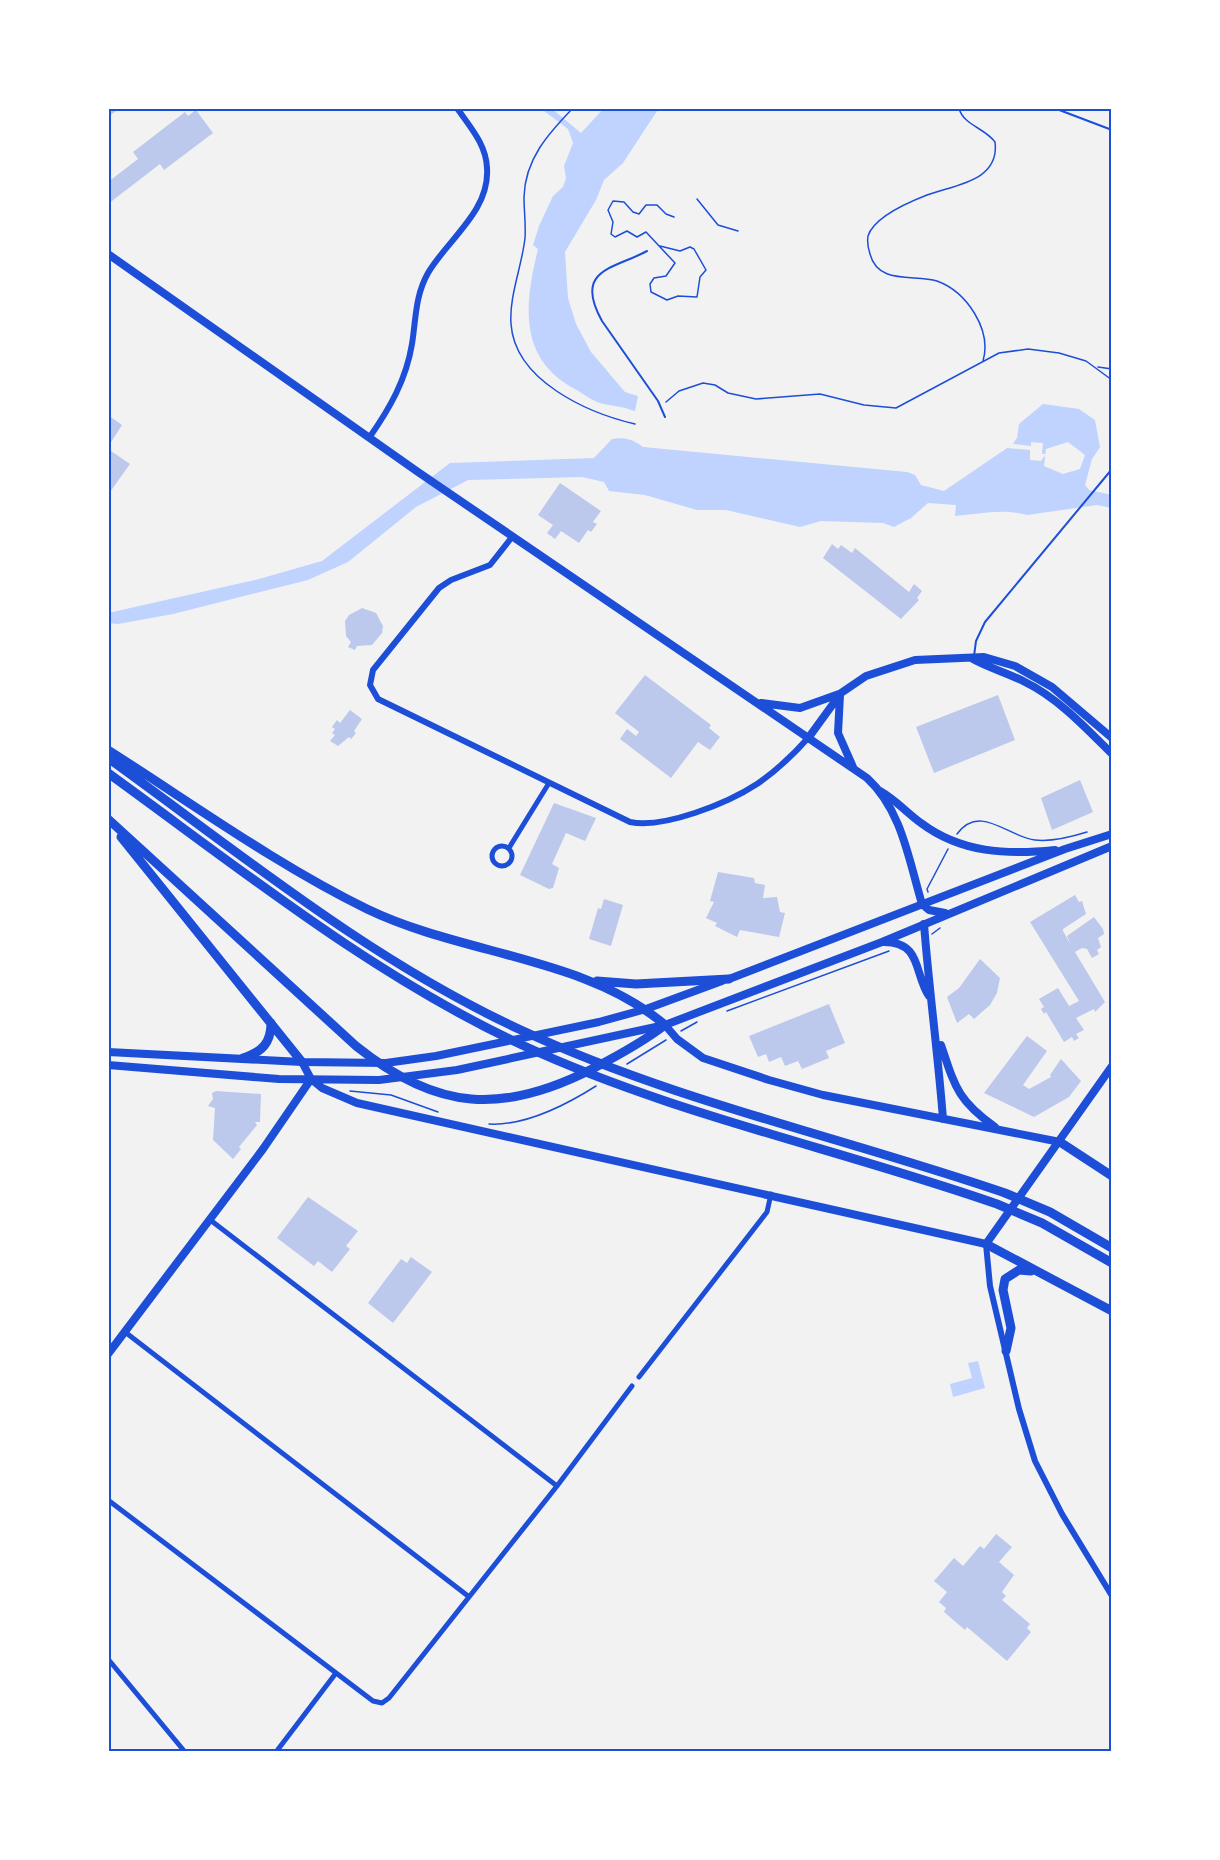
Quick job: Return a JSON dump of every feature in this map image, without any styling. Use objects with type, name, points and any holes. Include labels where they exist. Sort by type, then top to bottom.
[{"type":"highway","points":[[108,750],[302,873],[368,909],[435,936],[591,980],[646,1009],[665,1025],[642,1043],[565,1083],[535,1094],[481,1100],[432,1092],[392,1073],[341,1032],[108,820]]},
{"type":"highway","points":[[108,758],[347,930],[426,981],[488,1014],[569,1052],[645,1079],[990,1188],[1050,1212],[1112,1248]]},
{"type":"highway","points":[[108,773],[338,940],[463,1016],[513,1040],[630,1088],[982,1198],[1042,1223],[1112,1263]]},
{"type":"highway","points":[[108,820],[302,1062]]},
{"type":"highway","points":[[591,980],[636,984],[729,979]]},
{"type":"highway","points":[[243,1058],[263,1049],[270,1038],[271,1023]]},
{"type":"highway","points":[[1060,1142],[1112,1176]]},
{"type":"highway","points":[[986,1244],[1112,1311]]},
{"type":"highway","points":[[1006,1352],[1011,1328],[1003,1290],[1005,1279],[1019,1270],[1038,1272]]},
{"type":"main road","points":[[108,254],[512,537],[809,737],[895,800],[922,824],[942,836],[979,849],[1020,853],[1065,849]]},
{"type":"main road","points":[[757,703],[800,708],[841,693],[866,676],[915,660],[984,657],[1003,661],[1032,675],[1071,701],[1112,738]]},
{"type":"main road","points":[[973,659],[1027,682],[1086,728],[1112,754]]},
{"type":"main road","points":[[809,737],[841,693]]},
{"type":"main road","points":[[841,693],[838,733],[853,768]]},
{"type":"main road","points":[[880,791],[900,830],[922,904],[937,913],[952,913]]},
{"type":"main road","points":[[108,1052],[302,1062],[386,1063],[436,1056],[513,1040],[646,1009],[1065,849],[1112,834]]},
{"type":"main road","points":[[108,1065],[279,1079],[379,1080],[446,1072],[665,1025],[882,942],[1112,846]]},
{"type":"main road","points":[[924,924],[930,998],[937,1034],[943,1119]]},
{"type":"main road","points":[[882,942],[895,942],[902,946],[920,969],[923,988],[930,998]]},
{"type":"main road","points":[[665,1025],[691,1050],[721,1065],[823,1095],[1060,1142]]},
{"type":"main road","points":[[937,1034],[959,1095],[971,1109],[999,1129]]},
{"type":"main road","points":[[302,1062],[311,1079],[322,1088],[357,1103],[986,1244],[1112,1066]]},
{"type":"main road","points":[[108,1354],[263,1149],[311,1079]]},
{"type":"street","points":[[369,438],[391,407],[403,380],[412,344],[417,300],[428,273],[483,200],[487,169],[481,143],[457,108]]},
{"type":"street","points":[[512,537],[490,565],[450,580],[439,588],[373,670],[370,685],[376,697],[385,704],[630,822],[657,824],[746,791],[795,753],[809,737]]},
{"type":"street","points":[[509,848],[549,783]]},
{"type":"street","points":[[639,1377],[767,1212],[771,1194]]},
{"type":"street","points":[[209,1219],[556,1486]]},
{"type":"street","points":[[986,1244],[990,1286],[1021,1419],[1043,1479],[1112,1596]]},
{"type":"street","points":[[124,1332],[468,1596]]},
{"type":"street","points":[[108,1501],[373,1701],[386,1701],[632,1386]]},
{"type":"street","points":[[108,1659],[185,1752]]},
{"type":"street","points":[[276,1752],[336,1674]]},
{"type":"lane","points":[[1054,108],[1112,130]]},
{"type":"lane","points":[[647,251],[607,267],[599,273],[595,279],[593,297],[595,309],[602,321],[662,408],[665,417]]},
{"type":"lane","points":[[973,659],[976,641],[985,622],[1073,519],[1112,469]]},
{"type":"path","points":[[573,108],[548,134],[529,164],[524,196],[525,239],[510,322],[513,336],[530,367],[547,383],[590,408],[614,419],[635,424]]},
{"type":"path","points":[[959,108],[963,119],[990,135],[995,142],[993,160],[974,180],[951,190],[927,195],[881,219],[869,235],[867,244],[875,263],[889,275],[939,282],[966,302],[985,334],[986,349],[983,362]]},
{"type":"path","points":[[697,199],[718,225],[731,231],[738,231]]},
{"type":"path","points":[[660,246],[680,251],[690,247],[694,249],[706,270],[700,277],[697,297],[678,296],[667,300],[651,292],[650,284],[654,278],[666,276],[675,265],[673,260],[646,232],[637,237],[627,231],[615,237],[611,234],[613,222],[609,210],[613,201],[624,202],[633,212],[639,214],[646,205],[657,205],[666,214],[674,217]]},
{"type":"path","points":[[662,408],[679,391],[703,383],[715,385],[728,393],[756,399],[820,394],[864,405],[896,408],[999,353],[1028,349],[1071,356],[1097,367],[1112,369]]},
{"type":"path","points":[[1097,367],[1112,380]]},
{"type":"path","points":[[954,839],[965,825],[982,820],[1031,840],[1049,840],[1081,834]]},
{"type":"path","points":[[927,889],[950,847]]},
{"type":"path","points":[[925,936],[941,927]]},
{"type":"path","points":[[718,1014],[902,946]]},
{"type":"path","points":[[648,1049],[697,1022]]},
{"type":"water","points":[[540,108],[551,108],[581,133],[604,108],[659,108],[623,163],[604,180],[596,200],[565,252],[568,298],[576,324],[591,352],[625,392],[638,396],[635,411],[600,403],[575,389],[556,376],[543,362],[534,345],[529,309],[533,269],[538,249],[533,245],[553,196],[563,187],[566,178],[564,166],[573,143],[568,129]]},
{"type":"water","points":[[1043,404],[1079,409],[1095,420],[1100,447],[1092,459],[1085,485],[1089,490],[1112,495],[1112,508],[1097,505],[1027,515],[1000,512],[955,516],[956,505],[928,503],[911,518],[894,527],[883,523],[821,521],[800,527],[726,510],[697,510],[645,495],[609,491],[604,482],[582,477],[468,480],[416,507],[348,562],[308,580],[173,614],[118,624],[108,623],[108,613],[259,579],[322,561],[450,463],[594,458],[612,439],[621,438],[632,440],[643,447],[907,472],[915,475],[921,485],[944,491],[1013,444],[1017,438],[1019,424]],"holes":[[[1068,442],[1085,455],[1080,469],[1063,474],[1044,466],[1046,449]]]},
{"type":"water","points":[[978,1361],[985,1388],[953,1397],[950,1384],[972,1378],[968,1363]]},
{"type":"pier","points":[[1031,442],[1043,443],[1042,454],[1046,454],[1041,461],[1030,460],[1030,450],[1007,448],[1013,444],[1031,446]]},
{"type":"building","points":[[108,108],[120,108],[108,117]]},
{"type":"building","points":[[196,110],[213,133],[164,170],[160,164],[108,204],[108,182],[138,159],[133,152],[185,112],[188,116]]},
{"type":"building","points":[[108,415],[122,425],[108,447]]},
{"type":"building","points":[[108,449],[130,464],[110,492],[108,490]]},
{"type":"building","points":[[560,483],[601,511],[593,522],[597,524],[591,532],[588,530],[579,543],[561,531],[555,539],[547,533],[553,525],[538,515]]},
{"type":"building","points":[[832,544],[838,549],[841,545],[852,553],[855,548],[909,592],[914,584],[922,591],[917,598],[919,600],[901,619],[823,558]]},
{"type":"building","points":[[362,608],[376,613],[383,626],[382,633],[372,645],[357,646],[355,650],[348,647],[351,642],[346,636],[345,621],[349,615]]},
{"type":"building","points":[[645,675],[711,725],[709,728],[720,737],[710,750],[698,742],[671,778],[620,739],[627,729],[636,736],[639,732],[615,713]]},
{"type":"building","points":[[998,695],[1015,740],[934,773],[916,727]]},
{"type":"building","points":[[350,710],[362,719],[351,739],[349,737],[338,746],[330,741],[335,735],[332,733],[335,729],[332,727],[337,720],[340,723]]},
{"type":"building","points":[[1080,780],[1093,812],[1052,830],[1041,798]]},
{"type":"building","points":[[554,803],[596,818],[585,841],[566,833],[552,864],[559,868],[553,888],[549,889],[520,875]]},
{"type":"building","points":[[718,872],[754,878],[755,883],[765,885],[763,898],[777,897],[780,912],[785,913],[779,937],[740,930],[737,937],[715,926],[717,923],[706,918],[714,902],[710,901]]},
{"type":"building","points":[[1075,895],[1079,902],[1082,901],[1086,914],[1063,931],[1071,945],[1067,936],[1094,917],[1103,929],[1104,934],[1098,938],[1101,947],[1097,950],[1099,954],[1092,958],[1087,949],[1082,948],[1075,952],[1105,1002],[1095,1012],[1094,1009],[1076,1018],[1084,1030],[1076,1034],[1079,1038],[1074,1041],[1072,1037],[1064,1042],[1046,1012],[1044,1014],[1041,1009],[1044,1007],[1039,999],[1058,988],[1069,1006],[1079,1001],[1030,922]]},
{"type":"building","points":[[604,899],[623,905],[611,946],[589,939],[598,908],[601,909]]},
{"type":"building","points":[[980,959],[1000,978],[997,993],[990,1005],[974,1019],[969,1014],[957,1023],[947,997],[959,988]]},
{"type":"building","points":[[829,1004],[845,1043],[826,1051],[829,1058],[802,1069],[798,1061],[785,1066],[781,1057],[769,1062],[766,1054],[758,1057],[749,1036]]},
{"type":"building","points":[[1027,1036],[1047,1051],[1023,1085],[1029,1089],[1051,1077],[1050,1075],[1061,1059],[1081,1081],[1069,1097],[1034,1117],[984,1093]]},
{"type":"building","points":[[216,1091],[261,1094],[260,1122],[255,1122],[257,1125],[239,1147],[241,1149],[233,1159],[213,1140],[215,1108],[208,1106],[213,1099],[212,1093]]},
{"type":"building","points":[[308,1197],[358,1231],[346,1246],[350,1249],[332,1272],[318,1261],[314,1266],[277,1238]]},
{"type":"building","points":[[411,1257],[432,1272],[393,1323],[368,1303],[401,1259],[407,1263]]},
{"type":"building","points":[[996,1534],[1012,1547],[999,1562],[1014,1575],[1002,1592],[1006,1596],[1002,1600],[1030,1624],[1027,1628],[1031,1632],[1007,1661],[967,1627],[965,1630],[944,1612],[946,1608],[939,1602],[947,1592],[934,1581],[954,1558],[963,1566],[980,1546],[984,1549]]}]
